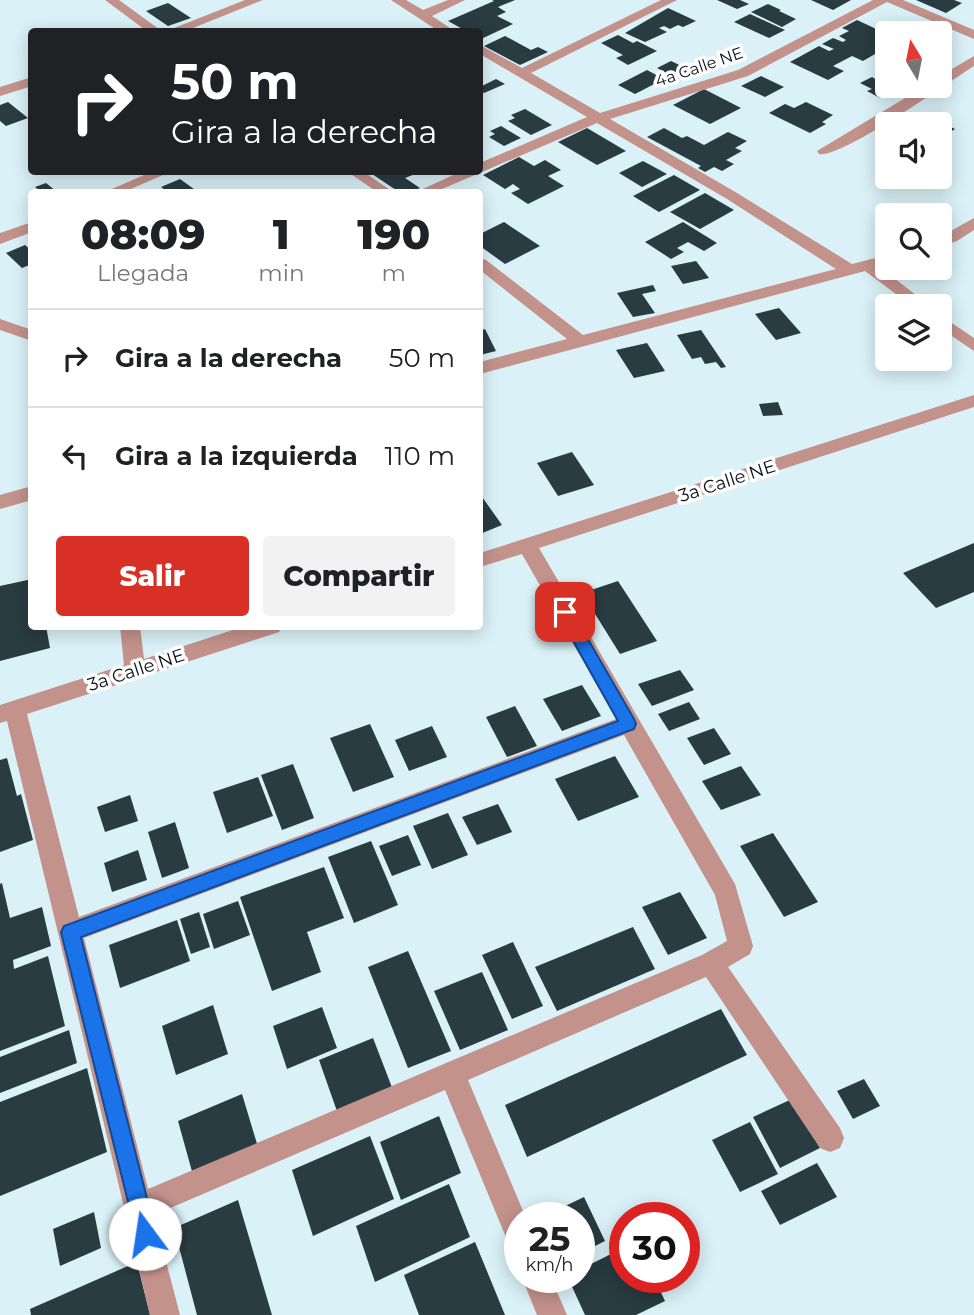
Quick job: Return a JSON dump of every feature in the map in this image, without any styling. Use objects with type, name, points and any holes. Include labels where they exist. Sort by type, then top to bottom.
[{"type":"street","points":[[111,0],[151,28]]},
{"type":"street","points":[[181,28],[257,0]]},
{"type":"street","points":[[397,0],[444,28]]},
{"type":"street","points":[[423,15],[459,0]]},
{"type":"street","points":[[521,73],[671,0]]},
{"type":"street","name":"4a Calle NE","points":[[483,168],[598,118],[743,73],[882,0]]},
{"type":"street","points":[[892,0],[974,35]]},
{"type":"street","points":[[483,51],[732,196],[852,271]]},
{"type":"street","points":[[952,74],[974,60]]},
{"type":"street","points":[[0,92],[28,82]]},
{"type":"street","points":[[824,150],[872,126],[915,98]]},
{"type":"street","points":[[120,189],[155,175]]},
{"type":"street","points":[[360,175],[381,189]]},
{"type":"street","points":[[430,189],[465,175]]},
{"type":"street","points":[[952,237],[974,223]]},
{"type":"street","points":[[0,239],[28,228]]},
{"type":"street","points":[[483,367],[875,263]]},
{"type":"street","points":[[483,265],[580,341]]},
{"type":"street","points":[[869,265],[906,294]]},
{"type":"street","points":[[0,324],[28,334]]},
{"type":"street","points":[[952,329],[974,346]]},
{"type":"street","name":"3a Calle NE","points":[[483,559],[974,401]]},
{"type":"street","points":[[0,502],[28,494]]},
{"type":"street","points":[[139,1207],[711,963],[741,946],[726,892],[527,545]]},
{"type":"street","points":[[130,630],[135,670]]},
{"type":"street","name":"3a Calle NE","points":[[7,711],[260,630]]},
{"type":"street","points":[[7,711],[71,932],[165,1315]]},
{"type":"street","points":[[71,932],[628,724]]},
{"type":"street","points":[[711,963],[830,1138]]},
{"type":"street","points":[[451,1072],[505,1202]]},
{"type":"street","points":[[543,1293],[552,1315]]},
{"type":"building","points":[[492,0],[515,0],[498,7],[506,12],[497,16],[513,24],[483,38],[483,28],[461,28],[448,21],[494,1]]},
{"type":"building","points":[[717,0],[740,0],[749,4],[737,9]]},
{"type":"building","points":[[811,0],[851,0],[833,10]]},
{"type":"building","points":[[916,0],[954,0],[962,3],[946,13]]},
{"type":"building","points":[[168,3],[191,18],[168,26],[146,11]]},
{"type":"building","points":[[768,4],[796,19],[782,27],[751,12]]},
{"type":"building","points":[[668,8],[696,21],[683,27],[678,25],[670,29],[664,26],[659,28],[667,32],[645,42],[625,33]]},
{"type":"building","points":[[750,14],[785,30],[769,38],[734,22]]},
{"type":"building","points":[[857,20],[875,28],[875,54],[863,61],[852,56],[833,66],[844,71],[828,80],[790,62],[819,46],[829,51],[834,49],[822,44],[833,38],[843,42],[846,40],[839,36],[849,31],[842,28]]},
{"type":"building","points":[[618,35],[657,51],[628,65],[616,58],[623,55],[601,43]]},
{"type":"building","points":[[505,36],[531,50],[538,47],[548,52],[520,65],[484,46]]},
{"type":"building","points":[[671,61],[692,71],[678,79],[657,68]]},
{"type":"building","points":[[647,70],[664,79],[635,94],[618,85]]},
{"type":"building","points":[[761,76],[784,87],[765,97],[741,86]]},
{"type":"building","points":[[872,77],[875,79],[875,95],[867,91],[872,89],[860,83]]},
{"type":"building","points":[[496,79],[505,84],[484,93],[483,86]]},
{"type":"building","points":[[704,89],[741,108],[710,124],[673,105]]},
{"type":"building","points":[[8,102],[28,118],[6,126],[0,121],[0,105]]},
{"type":"building","points":[[806,102],[833,115],[822,122],[826,124],[810,133],[769,113],[785,104],[794,108]]},
{"type":"building","points":[[525,109],[552,125],[531,135],[508,121],[515,118],[511,115]]},
{"type":"building","points":[[501,126],[521,138],[504,146],[489,137],[495,134],[490,131]]},
{"type":"building","points":[[587,128],[626,151],[597,165],[558,142]]},
{"type":"building","points":[[664,128],[682,138],[687,136],[704,145],[728,132],[747,141],[735,148],[742,151],[726,160],[734,164],[722,171],[714,167],[705,172],[698,168],[701,166],[647,137]]},
{"type":"building","points":[[519,157],[534,166],[545,160],[561,170],[548,176],[564,186],[528,204],[511,193],[520,189],[513,184],[505,189],[483,175]]},
{"type":"building","points":[[643,161],[667,174],[642,187],[619,173]]},
{"type":"building","points":[[374,175],[412,175],[405,178],[420,188],[418,189],[394,189]]},
{"type":"building","points":[[674,175],[700,190],[659,212],[633,196]]},
{"type":"building","points":[[180,179],[194,189],[164,189],[161,187]]},
{"type":"building","points":[[46,183],[53,189],[37,189],[35,187]]},
{"type":"building","points":[[705,193],[734,210],[700,229],[670,212]]},
{"type":"building","points":[[504,222],[540,246],[505,264],[483,248],[483,232]]},
{"type":"building","points":[[683,222],[717,243],[704,251],[688,242],[677,248],[684,252],[671,259],[645,242]]},
{"type":"building","points":[[25,245],[28,248],[28,266],[22,268],[6,253]]},
{"type":"building","points":[[696,261],[709,278],[683,284],[671,266]]},
{"type":"building","points":[[653,285],[656,291],[642,294],[655,313],[633,317],[617,293]]},
{"type":"building","points":[[779,308],[801,333],[776,340],[755,314]]},
{"type":"building","points":[[485,329],[496,351],[483,354]]},
{"type":"building","points":[[701,330],[726,367],[721,368],[716,362],[705,364],[701,357],[692,359],[677,335]]},
{"type":"building","points":[[647,343],[665,371],[634,378],[616,350]]},
{"type":"building","points":[[778,402],[783,415],[763,416],[759,404]]},
{"type":"building","points":[[572,452],[594,485],[558,496],[537,463]]},
{"type":"building","points":[[483,498],[502,525],[483,533]]},
{"type":"building","points":[[974,543],[974,592],[936,608],[903,573]]},
{"type":"building","points":[[28,580],[28,630],[47,630],[50,648],[0,661],[0,586]]},
{"type":"building","points":[[618,581],[657,641],[620,654],[582,593]]},
{"type":"building","points":[[680,670],[694,690],[652,706],[638,684]]},
{"type":"building","points":[[582,685],[601,716],[562,731],[543,699]]},
{"type":"building","points":[[689,702],[700,719],[669,731],[658,714]]},
{"type":"building","points":[[515,706],[537,746],[507,757],[486,717]]},
{"type":"building","points":[[370,724],[394,777],[353,792],[330,738]]},
{"type":"building","points":[[432,726],[447,757],[409,771],[395,740]]},
{"type":"building","points":[[714,728],[731,754],[704,765],[687,738]]},
{"type":"building","points":[[615,756],[639,797],[578,821],[555,779]]},
{"type":"building","points":[[7,758],[17,796],[21,794],[33,840],[0,852],[0,760]]},
{"type":"building","points":[[293,764],[314,818],[282,830],[261,775]]},
{"type":"building","points":[[741,766],[761,795],[721,810],[702,781]]},
{"type":"building","points":[[258,777],[273,816],[227,833],[213,792]]},
{"type":"building","points":[[130,795],[138,821],[105,832],[97,807]]},
{"type":"building","points":[[498,804],[512,832],[477,845],[462,817]]},
{"type":"building","points":[[448,813],[468,855],[432,869],[413,826]]},
{"type":"building","points":[[175,822],[189,868],[162,878],[148,832]]},
{"type":"building","points":[[773,833],[818,902],[784,917],[740,846]]},
{"type":"building","points":[[408,835],[421,865],[392,876],[379,846]]},
{"type":"building","points":[[371,841],[398,905],[354,923],[328,857]]},
{"type":"building","points":[[138,850],[147,880],[112,892],[104,863]]},
{"type":"building","points":[[324,867],[344,918],[307,932],[321,972],[272,991],[240,897]]},
{"type":"building","points":[[2,883],[10,918],[42,907],[51,946],[13,960],[14,969],[48,956],[65,1026],[0,1051],[0,884]]},
{"type":"building","points":[[680,892],[707,938],[668,955],[642,907]]},
{"type":"building","points":[[238,901],[250,935],[214,949],[203,914]]},
{"type":"building","points":[[199,912],[210,947],[191,954],[180,919]]},
{"type":"building","points":[[177,920],[190,961],[120,988],[109,945]]},
{"type":"building","points":[[633,927],[655,969],[557,1011],[535,967]]},
{"type":"building","points":[[513,942],[543,1006],[512,1019],[482,955]]},
{"type":"building","points":[[408,951],[451,1051],[408,1068],[368,967]]},
{"type":"building","points":[[482,972],[508,1030],[460,1050],[434,991]]},
{"type":"building","points":[[213,1005],[228,1054],[176,1075],[162,1026]]},
{"type":"building","points":[[322,1007],[337,1048],[287,1069],[273,1026]]},
{"type":"building","points":[[721,1009],[747,1055],[527,1157],[505,1105]]},
{"type":"building","points":[[69,1030],[77,1063],[0,1093],[0,1057]]},
{"type":"building","points":[[373,1038],[393,1090],[338,1114],[319,1060]]},
{"type":"building","points":[[87,1068],[107,1152],[0,1196],[0,1102]]},
{"type":"building","points":[[864,1079],[880,1106],[853,1119],[837,1091]]},
{"type":"building","points":[[242,1094],[258,1147],[193,1175],[178,1121]]},
{"type":"building","points":[[792,1099],[820,1148],[780,1168],[753,1117]]},
{"type":"building","points":[[439,1116],[461,1173],[401,1200],[380,1142]]},
{"type":"building","points":[[750,1122],[778,1174],[740,1192],[712,1140]]},
{"type":"building","points":[[370,1136],[394,1199],[313,1236],[292,1170]]},
{"type":"building","points":[[817,1163],[837,1197],[780,1225],[761,1191]]},
{"type":"building","points":[[449,1184],[470,1237],[375,1282],[356,1226]]},
{"type":"building","points":[[584,1197],[586,1202],[574,1202]]},
{"type":"building","points":[[238,1200],[272,1315],[197,1315],[174,1228]]},
{"type":"building","points":[[94,1212],[101,1248],[60,1266],[53,1229]]},
{"type":"building","points":[[595,1220],[605,1241],[595,1246]]},
{"type":"building","points":[[475,1242],[505,1315],[419,1315],[404,1275]]},
{"type":"building","points":[[609,1255],[609,1293],[661,1293],[665,1301],[636,1315],[585,1315],[575,1293],[595,1293],[595,1262]]},
{"type":"building","points":[[137,1262],[150,1315],[31,1315],[30,1309]]},
{"type":"route","points":[[145,1234],[71,932],[628,724],[565,612]]}]
